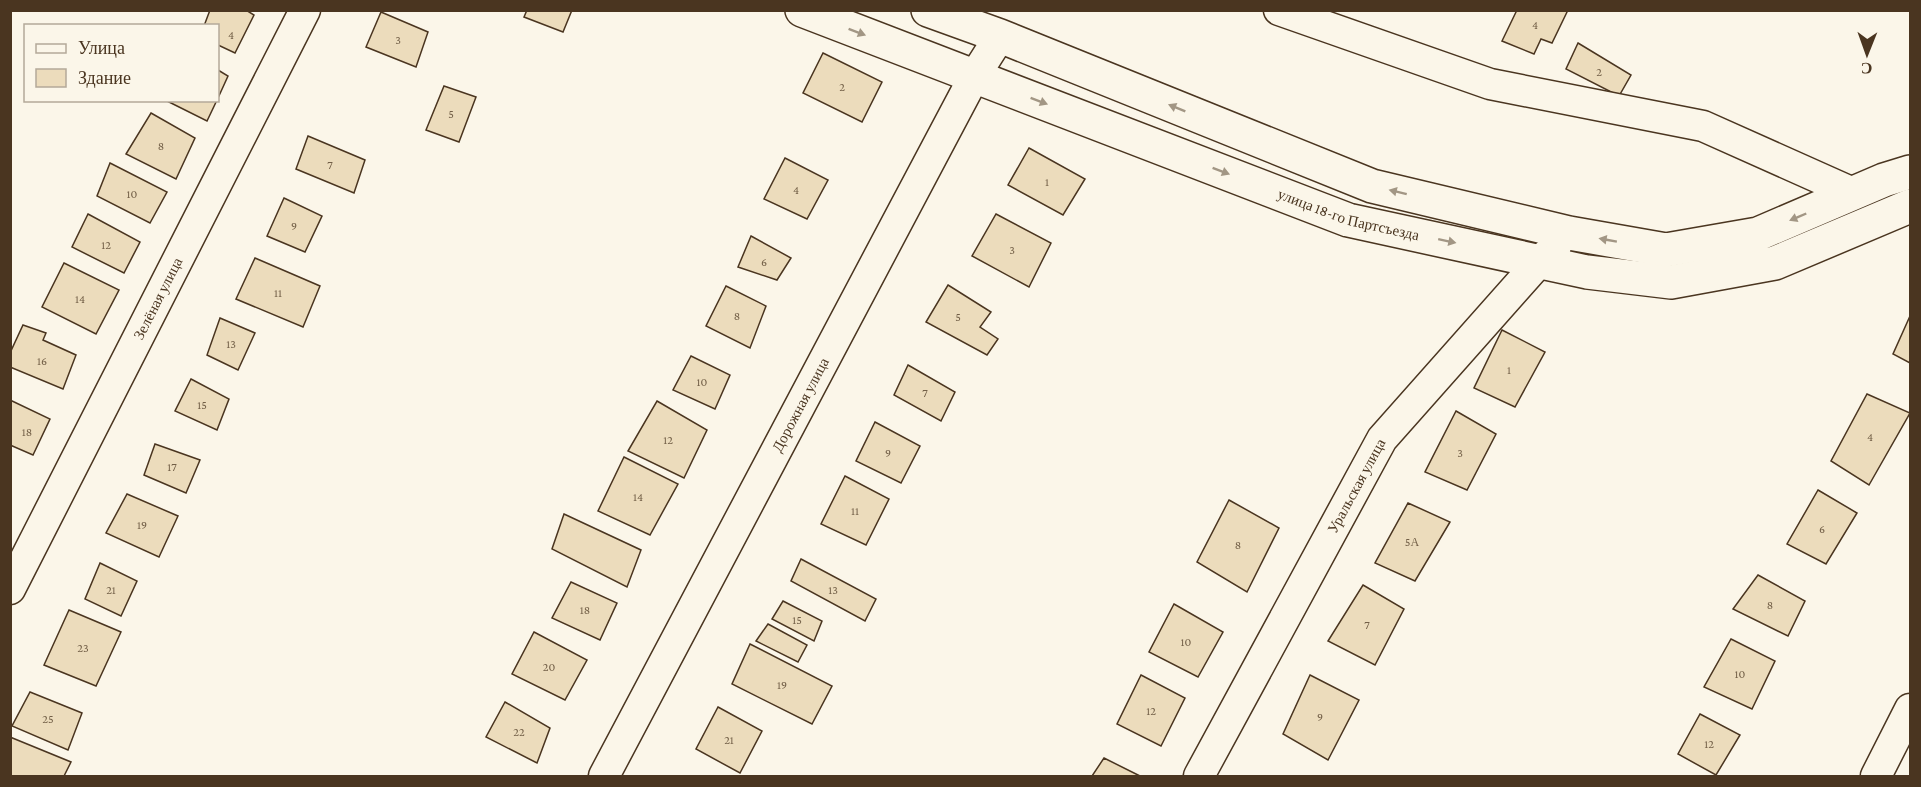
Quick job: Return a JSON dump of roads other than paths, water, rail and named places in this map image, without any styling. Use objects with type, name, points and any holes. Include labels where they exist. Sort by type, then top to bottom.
[{"type":"main road","name":"улица 18-го Партсъезда","points":[[802,10],[1348,219],[1587,272],[1671,282],[1774,263],[1911,206]]},
{"type":"main road","points":[[928,10],[1000,36],[1372,186],[1569,233],[1666,250],[1758,234],[1884,180],[1911,172]]},
{"type":"street","name":"Зелёная улица","points":[[10,589],[305,10]]},
{"type":"street","points":[[1279,10],[1490,84],[1703,126],[1853,193]]},
{"type":"street","name":"Дорожная улица","points":[[604,777],[974,77],[1000,36]]},
{"type":"street","name":"Уральская улица","points":[[1199,777],[1383,440],[1539,262],[1569,233]]},
{"type":"street","points":[[1876,777],[1911,709]]}]
